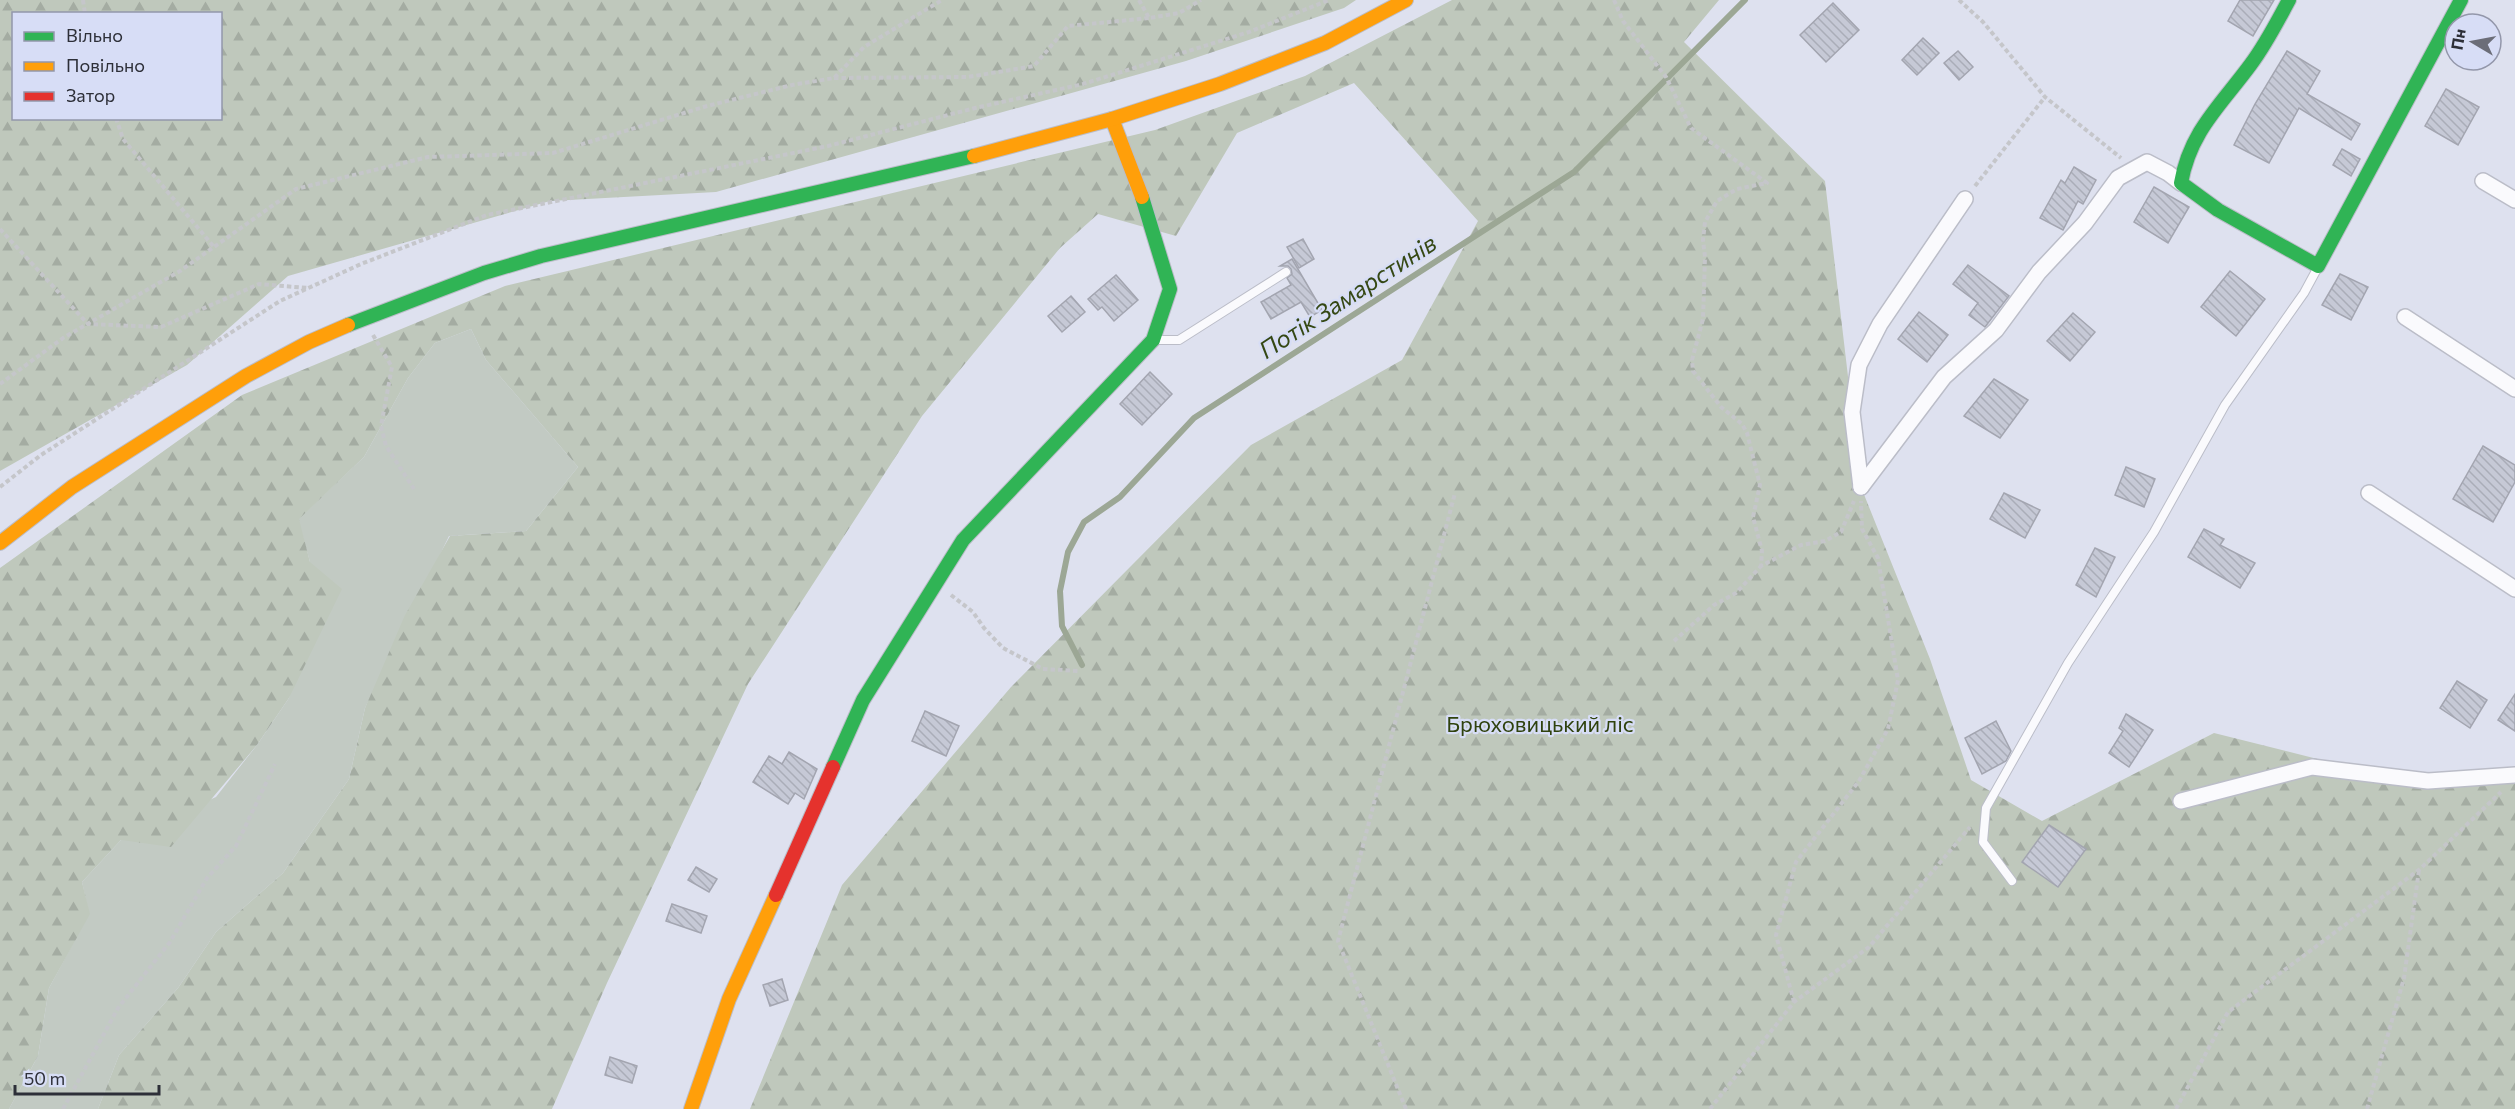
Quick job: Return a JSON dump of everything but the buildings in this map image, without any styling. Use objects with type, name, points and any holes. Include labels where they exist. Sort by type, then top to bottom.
[{"type":"street","points":[[0,543],[72,487],[246,376],[309,342],[373,314],[484,273],[541,256],[972,156],[1112,119],[1220,84],[1325,43],[1406,0]]},
{"type":"street","points":[[2181,183],[2182,162],[2205,119],[2252,63],[2289,0]]},
{"type":"street","points":[[1861,487],[1944,377],[1996,330],[2039,272],[2085,223],[2118,178],[2147,162],[2168,173],[2218,210],[2318,266],[2461,0]]},
{"type":"street","points":[[691,1109],[729,999],[863,700],[963,540],[1153,340],[1170,289],[1146,207],[1112,119]]},
{"type":"street","points":[[2483,181],[2515,200]]},
{"type":"street","points":[[1861,487],[1852,412],[1859,365],[1880,324],[1965,199]]},
{"type":"street","points":[[2405,317],[2515,389]]},
{"type":"street","points":[[2369,493],[2515,589]]},
{"type":"street","points":[[2181,801],[2312,767],[2428,781],[2511,781]]},
{"type":"lane","points":[[2012,881],[1983,842],[1986,808],[2068,663],[2154,532],[2225,405],[2304,293],[2318,266]]},
{"type":"lane","points":[[1153,340],[1179,340],[1286,272]]},
{"type":"path","points":[[834,78],[864,47],[942,0]]},
{"type":"path","points":[[1139,0],[1149,18]]},
{"type":"path","points":[[0,384],[63,338],[180,271],[296,189],[428,157],[553,153],[708,106],[834,78],[968,77],[1034,66],[1068,26],[1179,13],[1201,0]]},
{"type":"path","points":[[0,487],[41,455],[107,411],[280,301],[361,264],[487,215],[828,146],[975,108],[1083,84],[1249,32],[1329,0]]},
{"type":"path","points":[[1614,0],[1623,21],[1667,79],[1690,128],[1767,183],[1737,189],[1717,201],[1705,222],[1703,319],[1692,360],[1693,371],[1721,407],[1742,424],[1747,433],[1760,485],[1753,517],[1762,551],[1761,566]]},
{"type":"path","points":[[1959,0],[1983,22],[2045,97],[2069,114],[2133,170]]},
{"type":"path","points":[[1965,199],[2045,97]]},
{"type":"path","points":[[117,120],[123,139],[214,247]]},
{"type":"path","points":[[0,229],[88,324],[161,327],[259,284],[311,288]]},
{"type":"path","points":[[371,331],[392,367],[381,426],[386,446],[414,489]]},
{"type":"path","points":[[1674,641],[1714,605],[1736,593],[1761,566],[1801,545],[1825,541],[1841,532],[1861,487]]},
{"type":"path","points":[[1794,1002],[1776,935],[1796,862],[1860,781],[1888,729],[1898,680],[1878,558],[1863,529],[1861,487]]},
{"type":"path","points":[[1406,1109],[1338,941],[1455,493]]},
{"type":"path","points":[[936,584],[973,612],[1003,648],[1043,669],[1078,671]]},
{"type":"path","points":[[63,1109],[118,1008],[170,942],[207,878],[236,846],[275,764]]},
{"type":"path","points":[[2176,1109],[2228,1012],[2420,869],[2511,781]]},
{"type":"path","points":[[1710,1109],[1794,1002],[1869,947],[1986,808]]},
{"type":"path","points":[[2367,1109],[2404,978],[2420,869]]},
{"type":"shaded area","points":[[471,329],[486,360],[578,467],[526,531],[449,536],[365,708],[349,779],[283,873],[216,932],[178,988],[119,1055],[98,1109],[9,1109],[38,1056],[49,988],[89,914],[82,882],[121,840],[216,797],[257,745],[289,698],[310,562],[298,519],[364,457],[408,378],[435,343]]},
{"type":"green space","points":[[0,0],[1356,0],[1344,8],[1186,61],[716,192],[550,201],[288,276],[187,365],[0,471]]},
{"type":"green space","name":"Брюховицький ліс","points":[[1452,0],[1719,0],[1684,42],[1825,181],[1861,487],[1930,659],[1971,780],[2042,821],[2214,733],[2385,776],[2515,768],[2515,1109],[750,1109],[842,885],[1011,687],[1251,445],[1402,360],[1478,221],[1354,83],[1237,133],[1176,236],[1098,214],[1060,248],[922,416],[748,684],[607,983],[552,1109],[98,1109],[119,1055],[178,988],[216,932],[283,873],[349,779],[365,708],[405,615],[450,536],[526,531],[578,467],[486,360],[471,329],[435,343],[408,378],[364,457],[299,519],[310,562],[342,589],[289,698],[257,745],[171,847],[121,840],[82,882],[90,914],[49,988],[38,1056],[9,1109],[0,1109],[0,568],[242,395],[505,286],[1155,130],[1305,76]]},
{"type":"waterway","name":"Потік Замарстинів","points":[[1082,665],[1062,626],[1060,591],[1068,552],[1084,522],[1120,497],[1194,418],[1574,172],[1745,0]]},
{"type":"traffic: fast","points":[[2289,0],[2256,56],[2199,133],[2185,165],[2181,183],[2218,210],[2318,266],[2461,0]]},
{"type":"traffic: fast","points":[[348,325],[484,273],[541,256],[974,156]]},
{"type":"traffic: fast","points":[[833,767],[863,700],[963,540],[1153,340],[1170,289],[1142,197]]},
{"type":"traffic: slow","points":[[974,156],[1112,119],[1220,84],[1325,43],[1406,0]]},
{"type":"traffic: slow","points":[[1112,119],[1142,197]]},
{"type":"traffic: slow","points":[[0,543],[72,487],[246,376],[309,342],[348,325]]},
{"type":"traffic: slow","points":[[691,1109],[729,999],[776,895]]},
{"type":"traffic: jam","points":[[776,895],[833,767]]}]
